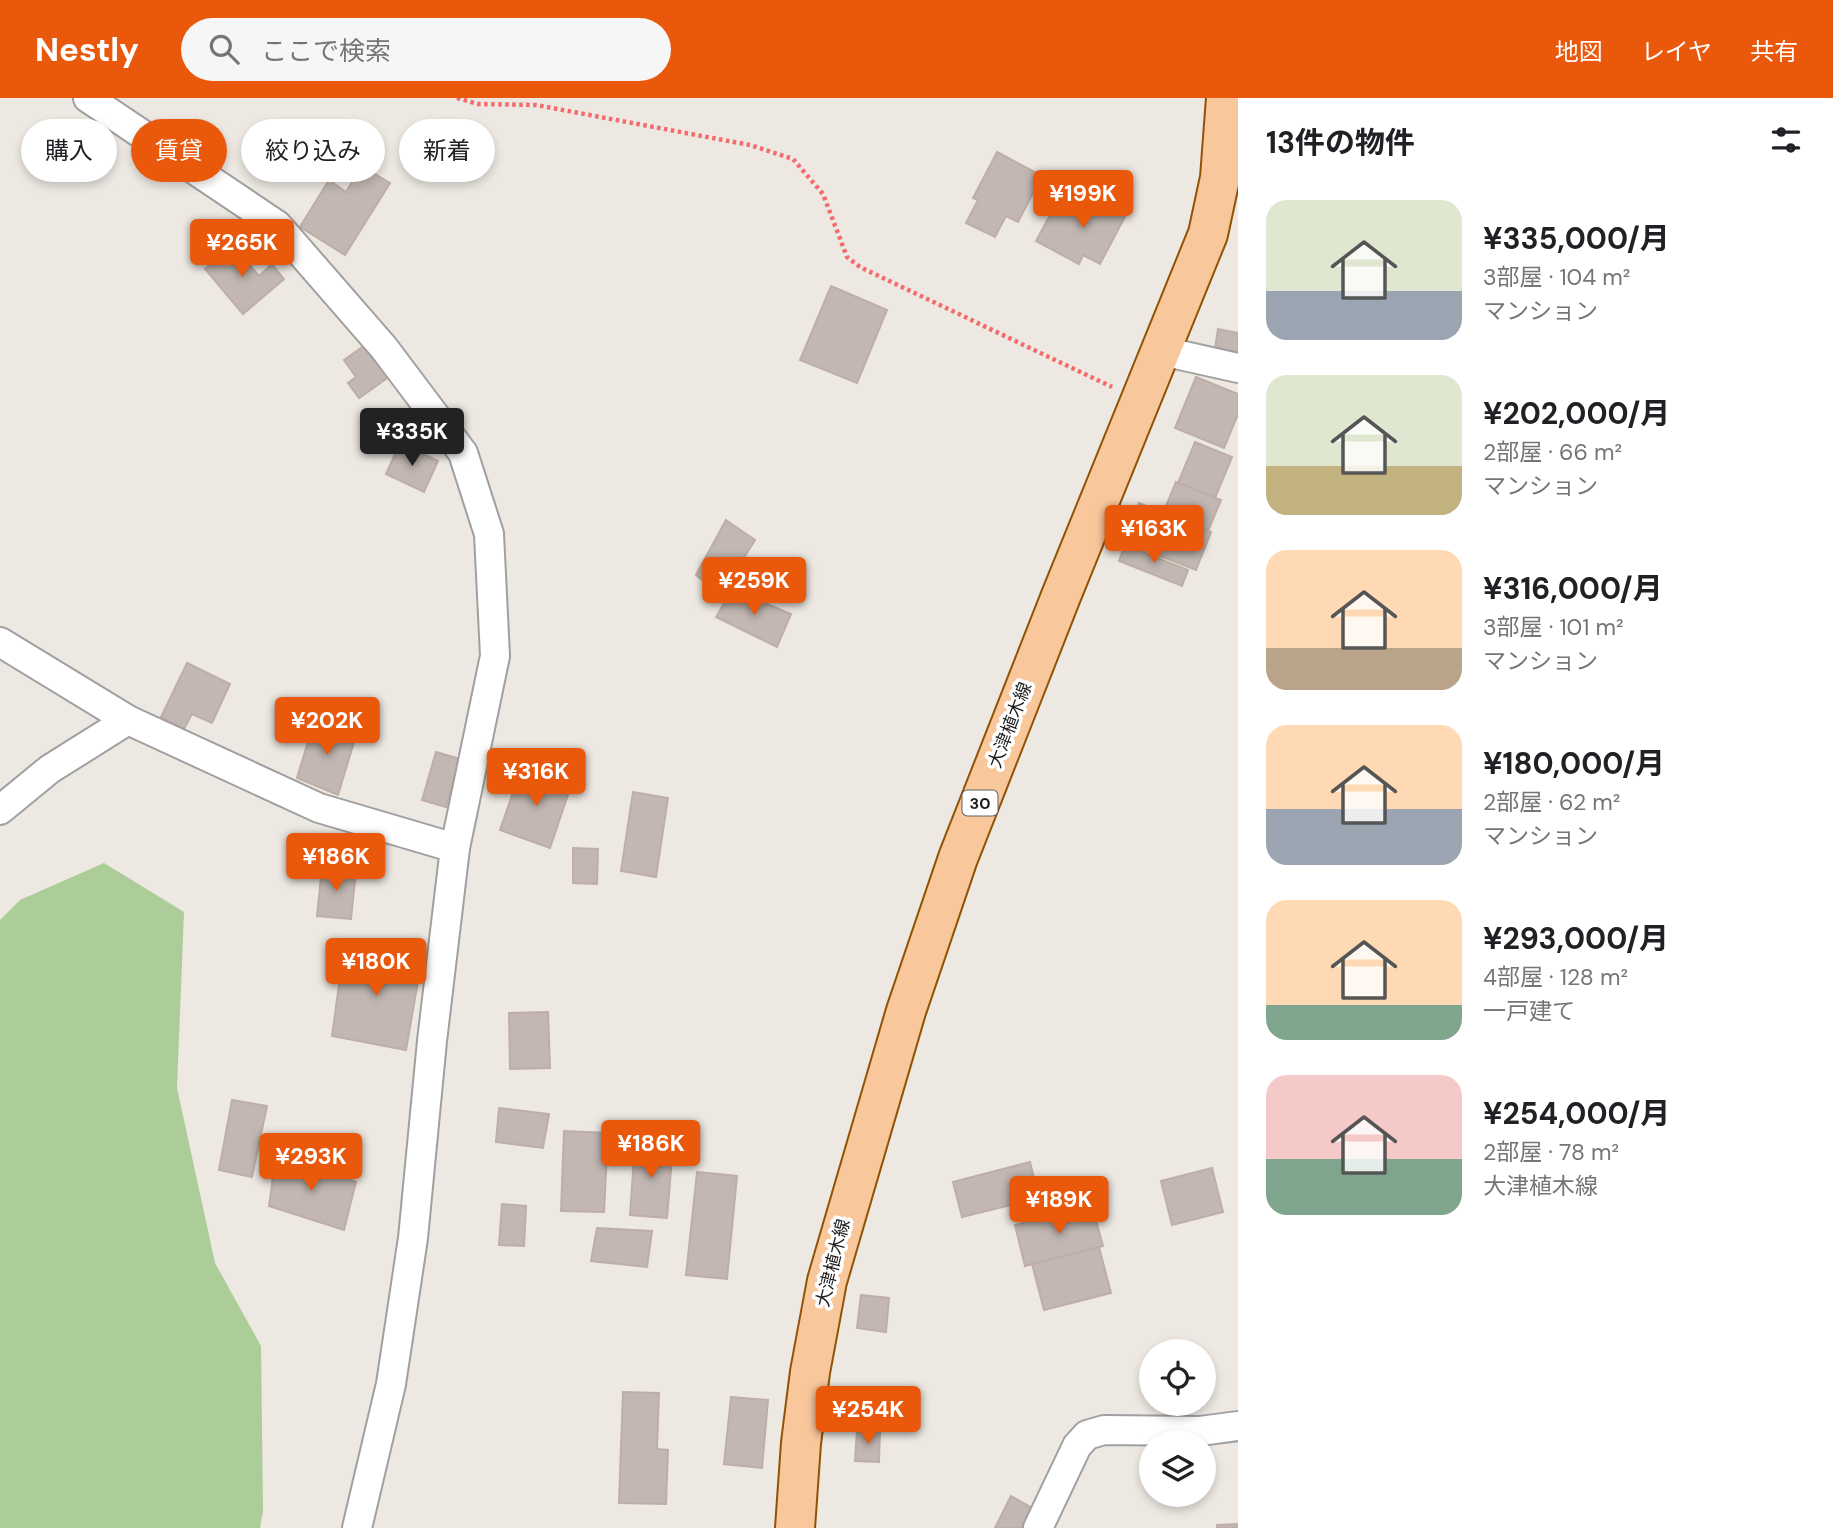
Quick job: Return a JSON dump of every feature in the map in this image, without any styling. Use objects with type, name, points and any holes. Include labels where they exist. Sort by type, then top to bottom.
[{"type":"main road","name":"大津植木線","points":[[796,1528],[801,1443],[810,1372],[827,1281],[902,1024],[958,858],[1208,234],[1220,178],[1226,98]]},
{"type":"street","points":[[88,98],[277,225],[384,348],[463,453],[489,534],[495,656],[455,848],[411,1251],[391,1384],[358,1528]]},
{"type":"street","points":[[1162,351],[1238,368]]},
{"type":"street","points":[[0,642],[128,720],[319,808],[455,848]]},
{"type":"street","points":[[0,810],[50,769],[128,720]]},
{"type":"street","points":[[1038,1528],[1077,1446],[1087,1435],[1104,1430],[1199,1432],[1238,1426]]},
{"type":"path","points":[[457,98],[478,104],[536,105],[750,145],[793,159],[823,194],[847,257],[860,267],[1140,400]]},
{"type":"green space","points":[[104,863],[184,912],[177,1088],[215,1263],[261,1346],[263,1511],[260,1528],[0,1528],[0,920],[20,900]]},
{"type":"building","points":[[997,152],[1042,176],[1018,222],[1006,216],[995,237],[966,223],[978,200],[973,198]]},
{"type":"building","points":[[385,180],[390,183],[345,255],[300,227],[328,182],[346,192],[352,182]]},
{"type":"building","points":[[1096,194],[1128,211],[1100,264],[1083,255],[1079,264],[1036,241],[1058,200],[1085,214]]},
{"type":"building","points":[[233,246],[259,276],[272,264],[284,279],[243,314],[205,269]]},
{"type":"building","points":[[831,286],[887,310],[857,383],[800,360]]},
{"type":"building","points":[[1218,329],[1238,333],[1238,354],[1215,349]]},
{"type":"building","points":[[371,341],[393,374],[359,398],[348,383],[356,377],[344,360]]},
{"type":"building","points":[[1196,377],[1238,394],[1238,414],[1224,448],[1175,428]]},
{"type":"building","points":[[1195,442],[1232,457],[1215,498],[1178,483]]},
{"type":"building","points":[[400,443],[438,461],[424,492],[386,474]]},
{"type":"building","points":[[1176,482],[1221,500],[1208,531],[1163,513]]},
{"type":"building","points":[[1139,503],[1211,532],[1196,570],[1124,542]]},
{"type":"building","points":[[726,520],[755,540],[721,594],[696,575]]},
{"type":"building","points":[[1125,545],[1188,570],[1182,586],[1119,561]]},
{"type":"building","points":[[732,589],[791,614],[777,647],[716,617]]},
{"type":"building","points":[[187,663],[230,684],[212,723],[192,714],[184,729],[161,717]]},
{"type":"building","points":[[314,722],[357,732],[338,795],[297,778]]},
{"type":"building","points":[[436,752],[460,759],[446,807],[422,800]]},
{"type":"building","points":[[521,769],[571,786],[550,848],[500,830]]},
{"type":"building","points":[[633,792],[668,798],[656,877],[621,871]]},
{"type":"building","points":[[573,848],[598,849],[597,884],[573,883]]},
{"type":"building","points":[[322,867],[356,871],[351,919],[317,916]]},
{"type":"building","points":[[344,948],[422,958],[406,1050],[332,1036]]},
{"type":"building","points":[[548,1012],[550,1068],[510,1069],[509,1013]]},
{"type":"building","points":[[232,1100],[267,1106],[252,1177],[219,1170]]},
{"type":"building","points":[[499,1108],[549,1114],[543,1148],[496,1142]]},
{"type":"building","points":[[564,1131],[608,1133],[604,1212],[561,1211]]},
{"type":"building","points":[[635,1143],[673,1146],[667,1218],[630,1215]]},
{"type":"building","points":[[276,1155],[356,1182],[344,1230],[269,1206]]},
{"type":"building","points":[[1030,1162],[1039,1198],[962,1217],[953,1182]]},
{"type":"building","points":[[1212,1168],[1223,1212],[1172,1225],[1161,1181]]},
{"type":"building","points":[[697,1172],[737,1176],[727,1279],[686,1275]]},
{"type":"building","points":[[502,1204],[526,1206],[524,1246],[499,1245]]},
{"type":"building","points":[[1092,1206],[1103,1246],[1025,1266],[1015,1225]]},
{"type":"building","points":[[597,1228],[652,1231],[647,1267],[591,1261]]},
{"type":"building","points":[[1099,1247],[1111,1293],[1044,1310],[1032,1264]]},
{"type":"building","points":[[861,1295],[889,1298],[886,1332],[857,1328]]},
{"type":"building","points":[[623,1392],[659,1393],[657,1449],[668,1450],[666,1504],[619,1503]]},
{"type":"building","points":[[731,1397],[768,1400],[762,1468],[724,1464]]},
{"type":"building","points":[[857,1430],[880,1431],[879,1462],[855,1461]]},
{"type":"building","points":[[1011,1496],[1039,1512],[1030,1528],[995,1528]]},
{"type":"building","points":[[1238,1524],[1238,1528],[1217,1528],[1217,1525]]}]
